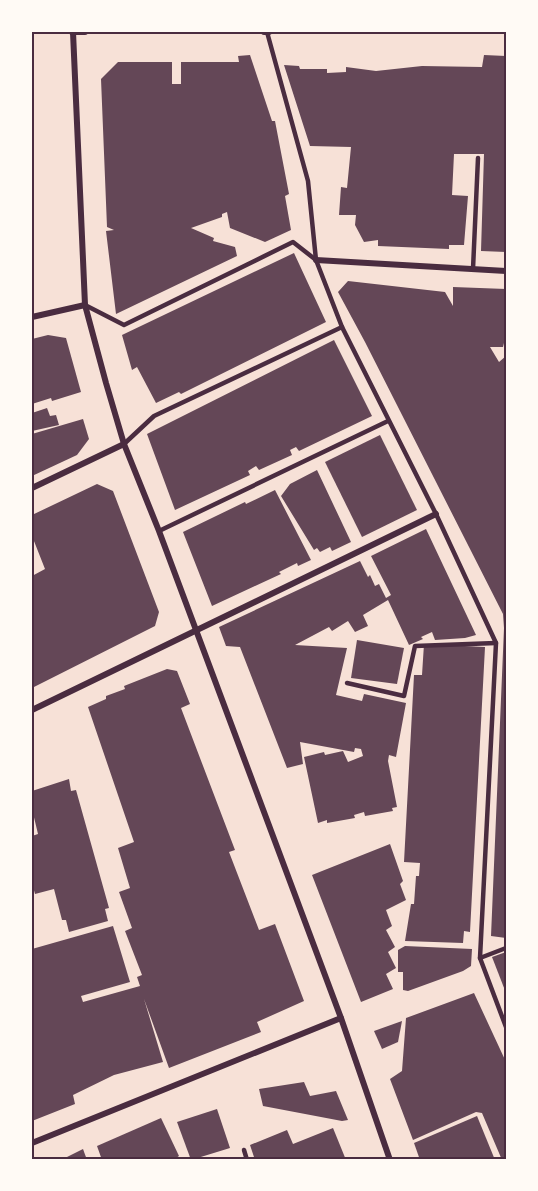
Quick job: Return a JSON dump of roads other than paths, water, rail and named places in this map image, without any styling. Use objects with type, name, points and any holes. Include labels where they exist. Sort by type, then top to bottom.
[{"type":"street","points":[[85,32],[72,32],[86,305],[124,444],[159,531],[340,1018],[390,1160]]},
{"type":"street","points":[[316,260],[507,271]]},
{"type":"street","points":[[32,317],[86,305]]},
{"type":"street","points":[[32,488],[124,444]]},
{"type":"street","points":[[32,710],[436,514]]},
{"type":"street","points":[[32,1143],[340,1018]]},
{"type":"lane","points":[[267,32],[308,181],[316,260],[342,327],[436,514],[496,643],[480,958],[507,1027]]},
{"type":"lane","points":[[473,269],[478,158]]},
{"type":"lane","points":[[86,305],[124,325],[293,242],[316,260]]},
{"type":"lane","points":[[124,444],[154,416],[342,327]]},
{"type":"lane","points":[[159,531],[388,421]]},
{"type":"lane","points":[[347,683],[404,696],[415,646],[496,643]]},
{"type":"lane","points":[[480,958],[507,948]]},
{"type":"lane","points":[[244,1150],[247,1160]]}]
